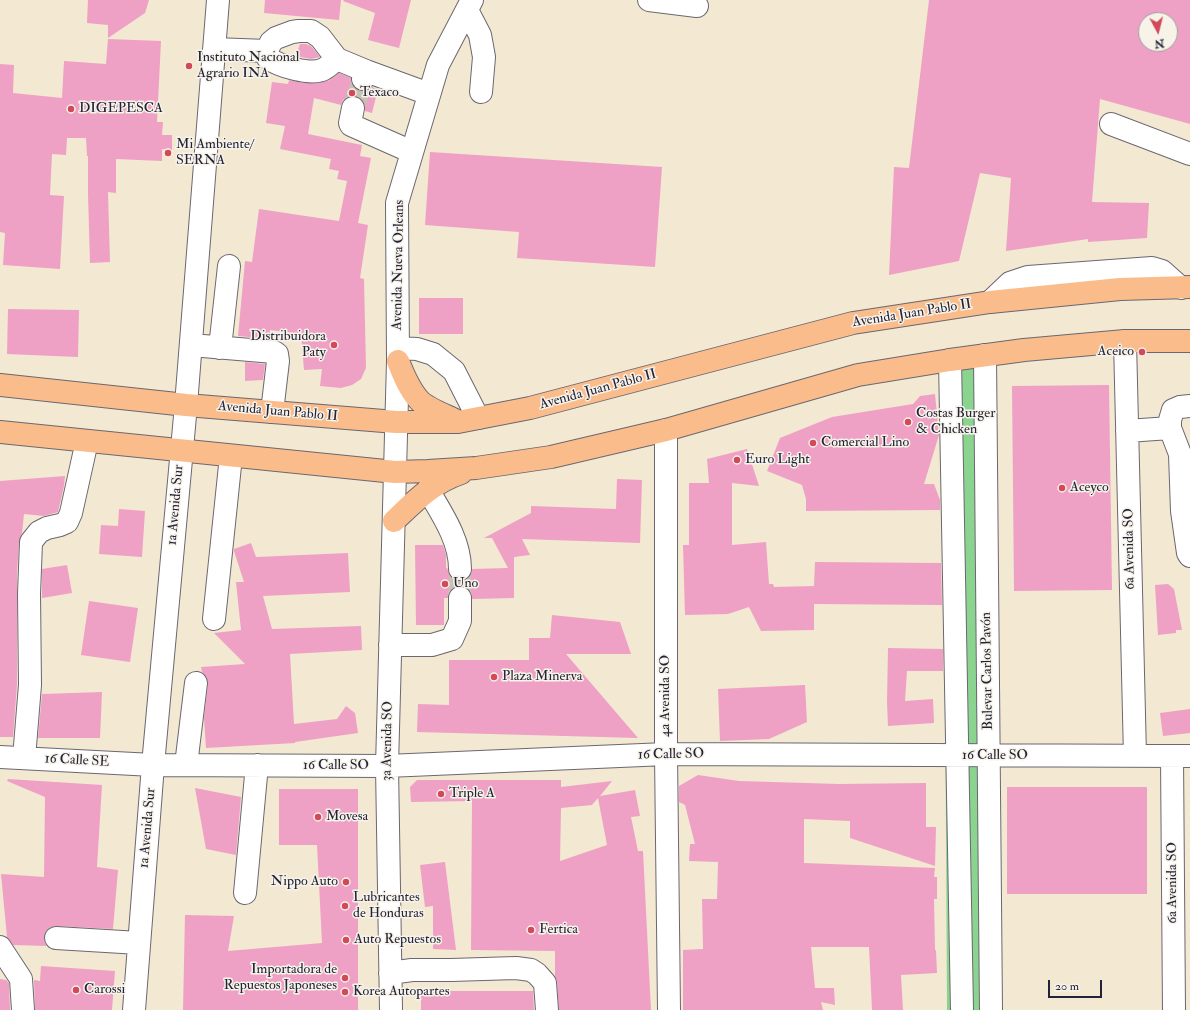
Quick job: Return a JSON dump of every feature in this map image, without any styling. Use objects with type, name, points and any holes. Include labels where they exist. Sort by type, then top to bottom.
[{"type":"highway","name":"Avenida Juan Pablo II","points":[[0,385],[186,404],[396,422],[468,420],[530,408],[853,323],[990,302],[1120,289],[1185,287]]},
{"type":"highway","points":[[0,432],[395,472],[476,468],[551,457],[666,430],[858,375],[1024,350],[1125,341],[1190,341]]},
{"type":"highway","points":[[398,354],[406,379],[420,401],[434,410],[468,420]]},
{"type":"highway","points":[[394,521],[428,490],[450,477],[476,468]]},
{"type":"street","name":"1a Avenida Sur","points":[[134,1010],[153,765],[191,345],[218,0]]},
{"type":"street","points":[[649,0],[696,6]]},
{"type":"street","points":[[469,5],[480,35],[484,57],[482,92]]},
{"type":"street","name":"Avenida Nueva Orleans","points":[[395,472],[398,354],[397,203],[438,65],[469,5]]},
{"type":"street","points":[[337,59],[323,70],[313,72],[274,62],[268,58],[267,51],[271,42],[276,38],[292,32],[310,31],[320,37],[337,59],[364,75],[429,94]]},
{"type":"street","points":[[214,49],[267,51]]},
{"type":"street","points":[[353,108],[350,124],[412,152]]},
{"type":"street","points":[[1111,124],[1190,154]]},
{"type":"street","points":[[220,348],[229,266]]},
{"type":"street","name":"6a Avenida SO","points":[[1125,341],[1135,756]]},
{"type":"street","points":[[191,345],[274,352],[277,354],[278,361],[272,412]]},
{"type":"street","points":[[398,354],[417,349],[433,354],[454,371],[468,420]]},
{"type":"street","name":"Bulevar Carlos Pavón","points":[[985,355],[991,1010]]},
{"type":"street","points":[[950,360],[962,1010]]},
{"type":"street","points":[[1189,554],[1186,511],[1185,454],[1170,428],[1170,420],[1173,410],[1180,407],[1190,406]]},
{"type":"street","points":[[1127,431],[1170,428]]},
{"type":"street","name":"4a Avenida SO","points":[[666,430],[666,754],[669,1010]]},
{"type":"street","points":[[24,758],[30,685],[29,594],[31,542],[39,532],[67,522],[71,513],[87,441]]},
{"type":"street","points":[[214,619],[231,456]]},
{"type":"street","name":"3a Avenida SO","points":[[391,1010],[387,766],[395,472]]},
{"type":"street","points":[[428,490],[444,516],[454,538],[460,559],[460,569]]},
{"type":"street","points":[[390,645],[432,645],[452,639],[460,621],[460,598]]},
{"type":"street","points":[[186,765],[196,683]]},
{"type":"street","name":"16 Calle SO","points":[[153,765],[387,766],[666,754],[1181,756]]},
{"type":"street","name":"6a Avenida SO","points":[[1174,1010],[1181,756]]},
{"type":"street","name":"16 Calle SE","points":[[0,757],[153,765]]},
{"type":"street","points":[[245,893],[257,765]]},
{"type":"street","points":[[56,938],[139,943]]},
{"type":"street","points":[[0,947],[21,979],[23,1010]]},
{"type":"street","points":[[390,973],[412,970],[516,968],[531,970],[545,983],[547,1010]]},
{"type":"green space","points":[[994,352],[1001,1010],[947,1010],[942,365]]},
{"type":"building","points":[[88,0],[149,0],[145,13],[108,38],[108,25],[87,23]]},
{"type":"building","points":[[265,0],[341,0],[339,20],[264,13]]},
{"type":"building","points":[[411,0],[399,48],[368,40],[375,13],[343,1]]},
{"type":"building","points":[[929,0],[1190,0],[1190,124],[1100,99],[1092,202],[1149,203],[1147,238],[1088,242],[1088,239],[1006,251],[1011,178],[980,173],[959,261],[889,275],[894,167],[909,168]]},
{"type":"building","points":[[108,39],[161,41],[157,122],[163,122],[162,135],[172,135],[172,150],[162,149],[162,161],[116,159],[116,193],[108,192],[110,262],[90,263],[88,156],[86,138],[67,138],[66,155],[52,154],[50,195],[64,196],[60,269],[3,265],[5,233],[0,232],[0,64],[14,65],[13,93],[62,98],[64,61],[106,64]]},
{"type":"building","points":[[300,44],[311,46],[320,57],[311,59],[296,56]]},
{"type":"building","points":[[339,73],[351,78],[353,87],[358,91],[365,91],[371,89],[372,87],[378,89],[372,113],[365,111],[365,104],[361,98],[356,96],[349,96],[343,100],[341,105],[314,98],[308,134],[362,145],[360,156],[371,158],[358,223],[368,225],[360,278],[364,279],[366,368],[361,379],[352,385],[341,388],[320,386],[322,369],[304,370],[301,334],[270,330],[270,339],[238,336],[245,261],[252,262],[259,209],[339,221],[347,181],[337,179],[339,171],[329,169],[331,159],[280,149],[285,126],[266,123],[272,82],[288,84],[289,80],[302,83],[319,83],[330,80]]},
{"type":"building","points":[[430,152],[662,167],[655,267],[517,258],[519,232],[425,225]]},
{"type":"building","points":[[419,298],[463,298],[463,334],[419,334]]},
{"type":"building","points":[[8,309],[79,310],[78,357],[7,354]]},
{"type":"building","points":[[245,362],[265,364],[263,380],[245,381]]},
{"type":"building","name":"Aceyco","points":[[1109,385],[1112,590],[1014,591],[1012,386]]},
{"type":"building","points":[[935,394],[939,435],[924,484],[934,484],[940,500],[940,510],[806,511],[806,499],[802,485],[767,471],[780,438],[832,417],[913,404],[920,396]]},
{"type":"building","points":[[747,449],[759,486],[732,483],[732,545],[766,542],[769,584],[773,584],[774,587],[814,586],[815,562],[941,563],[942,605],[814,604],[814,630],[761,631],[749,607],[728,614],[685,615],[683,545],[689,545],[689,483],[709,483],[707,459]]},
{"type":"building","points":[[65,476],[58,512],[44,516],[24,514],[22,533],[19,542],[17,573],[17,685],[13,737],[0,737],[0,481]]},
{"type":"building","points":[[617,479],[642,480],[640,543],[522,539],[530,555],[514,557],[514,598],[472,599],[471,592],[467,587],[454,587],[449,591],[448,598],[444,598],[444,625],[416,625],[415,545],[443,545],[446,555],[446,568],[450,576],[455,580],[467,580],[471,575],[472,569],[508,568],[492,538],[484,538],[531,513],[531,506],[616,509]]},
{"type":"building","points":[[119,509],[145,511],[142,557],[99,554],[101,525],[118,526]]},
{"type":"building","points":[[251,543],[256,557],[348,553],[350,592],[263,596],[272,629],[361,626],[362,650],[290,654],[294,724],[337,719],[346,706],[355,713],[358,733],[295,743],[206,748],[204,718],[208,684],[207,678],[202,672],[201,667],[245,664],[214,633],[241,630],[236,582],[244,582],[234,549]]},
{"type":"building","points":[[67,565],[72,593],[42,598],[42,569]]},
{"type":"building","points":[[1168,584],[1174,589],[1182,630],[1176,630],[1176,633],[1158,635],[1155,585]]},
{"type":"building","points":[[89,601],[138,608],[130,662],[81,655]]},
{"type":"building","points":[[552,615],[620,622],[631,654],[566,654],[638,738],[417,732],[418,704],[449,705],[449,660],[529,660],[529,638],[550,638]]},
{"type":"building","points":[[888,648],[943,649],[943,671],[907,671],[905,701],[933,699],[934,723],[888,726]]},
{"type":"building","points":[[805,685],[807,722],[769,739],[720,741],[718,689]]},
{"type":"building","points":[[102,692],[100,738],[38,738],[42,694]]},
{"type":"building","points":[[1190,709],[1190,733],[1163,736],[1160,713]]},
{"type":"building","points":[[698,775],[739,781],[839,784],[926,783],[926,827],[936,827],[935,866],[850,838],[850,821],[804,819],[804,863],[935,868],[934,877],[937,877],[937,899],[934,899],[937,973],[901,975],[903,1010],[872,1010],[869,947],[811,947],[815,988],[834,988],[835,1005],[821,1002],[823,1010],[683,1010],[683,950],[703,949],[702,899],[717,899],[718,862],[689,861],[690,844],[695,844],[685,805],[679,802],[679,786]]},
{"type":"building","points":[[8,779],[102,785],[97,867],[118,870],[113,929],[51,927],[46,931],[44,937],[47,946],[13,945],[7,937],[1,874],[44,877],[45,797],[7,781]]},
{"type":"building","points":[[417,780],[561,780],[561,787],[612,781],[600,796],[635,790],[640,816],[631,817],[638,851],[643,851],[651,1010],[559,1010],[557,982],[555,977],[555,951],[471,950],[472,801],[411,802],[410,787]],"holes":[[[598,798],[607,845],[560,861],[561,808],[592,805]]]},
{"type":"building","points":[[1007,787],[1147,787],[1147,894],[1007,894]]},
{"type":"building","points":[[195,788],[241,797],[236,855],[206,849]]},
{"type":"building","points":[[279,789],[358,789],[358,1010],[183,1010],[185,915],[234,916],[228,951],[322,943],[317,845],[279,845]]},
{"type":"building","points":[[445,862],[456,950],[433,949],[433,906],[425,907],[420,865]]},
{"type":"building","name":"Carossi","points":[[41,966],[115,971],[112,1010],[35,1010],[34,980],[40,981]]},
{"type":"building","points":[[0,979],[6,980],[9,983],[10,1010],[0,1010]]},
{"type":"building","points":[[421,991],[533,991],[534,1010],[421,1010]]},
{"type":"tunnel","points":[[353,108],[363,79]]},
{"type":"tunnel","points":[[460,569],[460,598]]},
{"type":"place","name":"Instituto Nacional Agrario INA","points":[[189,66]]},
{"type":"place","name":"Texaco","points":[[352,93]]},
{"type":"place","name":"DIGEPESCA","points":[[71,109]]},
{"type":"place","name":"Mi Ambiente/ SERNA","points":[[168,153]]},
{"type":"place","name":"Distribuidora Paty","points":[[334,345]]},
{"type":"place","name":"Aceico","points":[[1142,352]]},
{"type":"place","name":"Costas Burger & Chicken","points":[[908,422]]},
{"type":"place","name":"Comercial Lino","points":[[813,443]]},
{"type":"place","name":"Euro Light","points":[[737,460]]},
{"type":"place","name":"Aceyco","points":[[1062,488]]},
{"type":"place","name":"Uno","points":[[445,584]]},
{"type":"place","name":"Plaza Minerva","points":[[494,677]]},
{"type":"place","name":"Triple A","points":[[441,794]]},
{"type":"place","name":"Movesa","points":[[318,817]]},
{"type":"place","name":"Nippo Auto","points":[[346,882]]},
{"type":"place","name":"Lubricantes de Honduras","points":[[345,906]]},
{"type":"place","name":"Fertica","points":[[531,930]]},
{"type":"place","name":"Auto Repuestos","points":[[346,940]]},
{"type":"place","name":"Importadora de Repuestos Japoneses","points":[[345,978]]},
{"type":"place","name":"Carossi","points":[[76,990]]},
{"type":"place","name":"Korea Autopartes","points":[[345,992]]}]
